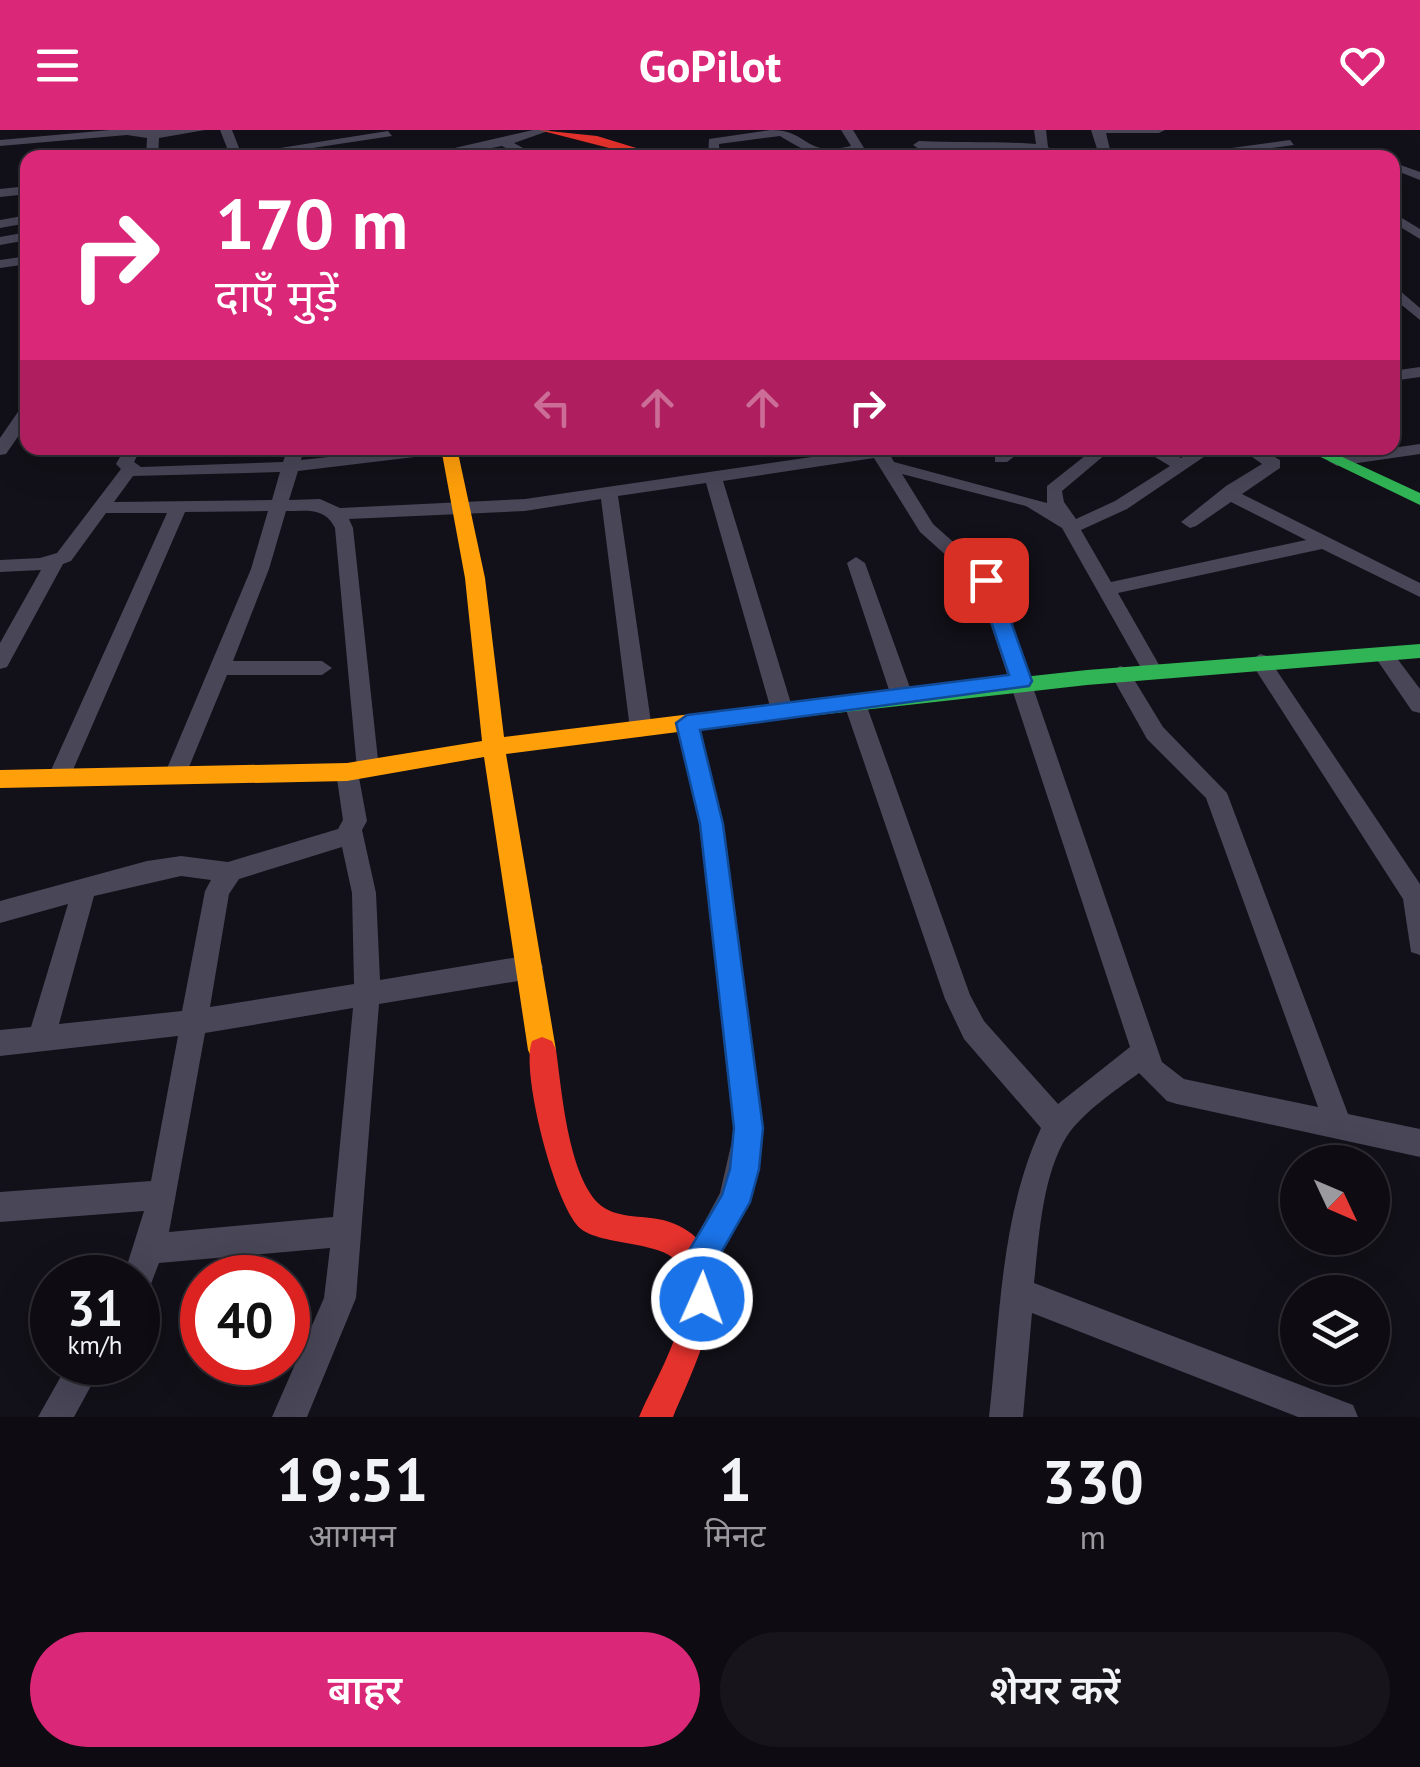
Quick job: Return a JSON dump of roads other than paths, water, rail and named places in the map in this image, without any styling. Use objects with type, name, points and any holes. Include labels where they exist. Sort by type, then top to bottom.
[{"type":"street","points":[[0,144],[199,130]]},
{"type":"street","points":[[498,150],[545,130],[635,150]]},
{"type":"street","points":[[847,130],[858,148],[850,150]]},
{"type":"street","points":[[1040,130],[1042,148]]},
{"type":"street","points":[[1099,131],[1160,130]]},
{"type":"street","points":[[1207,150],[1297,130]]},
{"type":"street","points":[[714,150],[713,141],[772,131],[789,134],[810,150]]},
{"type":"street","points":[[908,133],[921,150]]},
{"type":"street","points":[[1281,136],[1302,150]]},
{"type":"street","points":[[286,148],[390,137]]},
{"type":"street","points":[[445,150],[470,143],[508,144],[520,150]]},
{"type":"street","points":[[983,150],[982,146],[989,144],[1045,150]]},
{"type":"street","points":[[1400,296],[1419,315]]},
{"type":"street","points":[[2,443],[20,419]]},
{"type":"street","points":[[129,470],[125,464],[130,455]]},
{"type":"street","points":[[0,566],[54,562],[64,557],[129,470],[327,455]]},
{"type":"street","points":[[449,455],[475,578],[494,747],[555,1133],[575,1196],[590,1216],[615,1227],[674,1240],[697,1264],[702,1299],[656,1417]]},
{"type":"street","points":[[98,508],[320,505],[337,514],[461,510],[891,455],[1032,502],[1072,526]]},
{"type":"street","points":[[891,455],[926,528],[986,580],[1151,1070],[1176,1091],[1420,1143]]},
{"type":"street","points":[[1001,458],[1006,455]]},
{"type":"street","points":[[1096,455],[1053,490],[1055,502],[1152,670]]},
{"type":"street","points":[[1162,455],[1181,465]]},
{"type":"street","points":[[1072,526],[1121,505],[1197,455]]},
{"type":"street","points":[[1190,522],[1274,464],[1259,455]]},
{"type":"street","points":[[1325,455],[1420,500]]},
{"type":"street","points":[[1337,461],[1375,455]]},
{"type":"street","points":[[174,778],[260,569],[292,457]]},
{"type":"street","points":[[713,476],[782,710]]},
{"type":"street","points":[[609,493],[642,729]]},
{"type":"street","points":[[1232,493],[1420,591]]},
{"type":"street","points":[[58,779],[178,507]]},
{"type":"street","points":[[0,912],[86,886],[181,866],[230,872],[346,836],[351,831],[358,770],[344,528],[337,514]]},
{"type":"street","points":[[1106,589],[1326,542]]},
{"type":"street","points":[[0,662],[54,562]]},
{"type":"street","points":[[856,562],[902,696]]},
{"type":"street","points":[[0,779],[174,778],[358,770],[494,747],[1022,681],[1420,651]]},
{"type":"street","points":[[1383,654],[1420,705]]},
{"type":"street","points":[[1260,661],[1415,896],[1420,944]]},
{"type":"street","points":[[219,668],[322,668]]},
{"type":"street","points":[[1120,673],[1154,733],[1216,792],[1338,1124]]},
{"type":"street","points":[[854,701],[958,998],[974,1030],[1058,1125]]},
{"type":"street","points":[[687,723],[712,824],[749,1128],[744,1169],[734,1202],[697,1264]]},
{"type":"street","points":[[288,1417],[315,1364],[340,1298],[348,1231],[367,994],[364,893],[351,831]]},
{"type":"street","points":[[148,1255],[164,1196],[217,891],[230,872]]},
{"type":"street","points":[[40,1039],[86,886]]},
{"type":"street","points":[[0,1043],[196,1022],[530,966]]},
{"type":"street","points":[[1006,1417],[1038,1166],[1058,1125],[1144,1052]]},
{"type":"street","points":[[0,1207],[164,1196]]},
{"type":"street","points":[[150,1249],[348,1231]]},
{"type":"street","points":[[1020,1293],[1340,1417]]},
{"type":"street","points":[[54,1417],[74,1385]]}]
